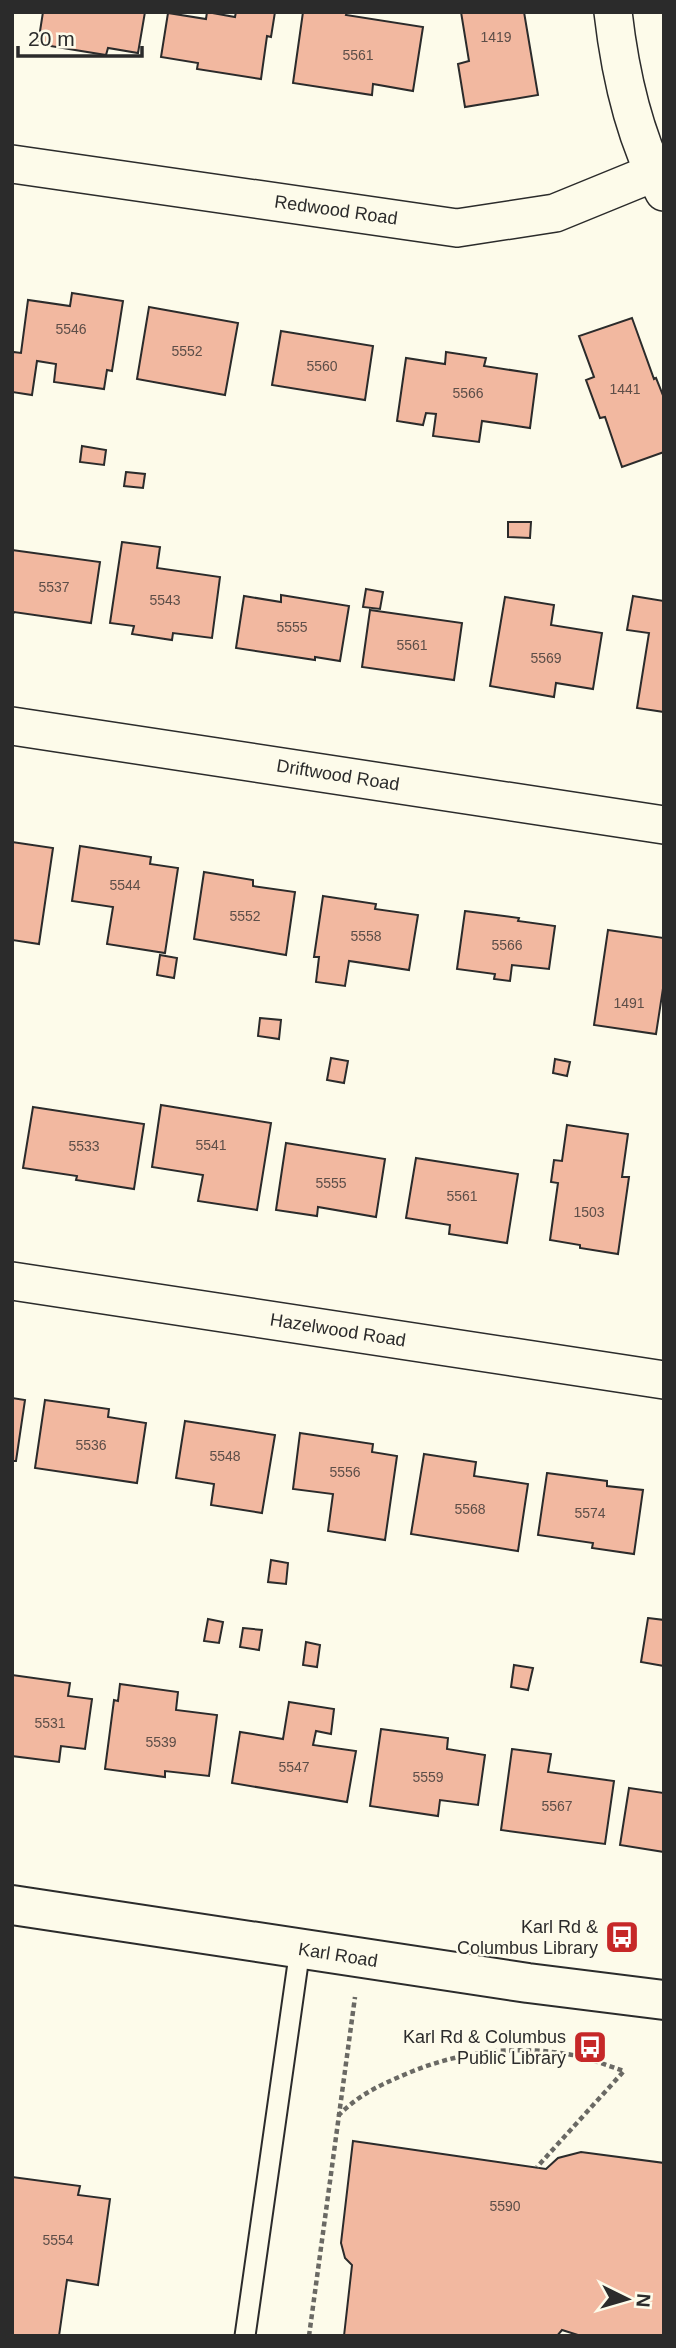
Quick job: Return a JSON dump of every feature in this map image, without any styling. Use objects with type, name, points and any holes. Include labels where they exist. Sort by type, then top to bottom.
[{"type":"main road","name":"Karl Road","points":[[12,1905],[528,1983],[664,2000]]},
{"type":"street","points":[[613,12],[627,96],[658,182]]},
{"type":"street","name":"Redwood Road","points":[[12,163],[457,228],[555,213],[658,182]]},
{"type":"street","name":"Driftwood Road","points":[[12,726],[664,825]]},
{"type":"street","name":"Hazelwood Road","points":[[12,1281],[664,1380]]},
{"type":"lane","points":[[245,2336],[300,1949]]},
{"type":"path","points":[[309,2336],[360,1958]]},
{"type":"path","points":[[338,2116],[352,2102],[373,2088],[433,2062],[484,2052],[525,2049],[570,2054],[624,2071],[537,2167]]},
{"type":"building","points":[[43,12],[145,12],[138,53],[108,48],[106,55],[38,44]]},
{"type":"building","points":[[207,12],[235,17],[236,12],[275,12],[271,37],[267,36],[261,79],[197,69],[198,63],[161,57],[168,13],[206,19]]},
{"type":"building","points":[[303,12],[347,12],[346,15],[423,27],[413,91],[373,84],[372,95],[293,83]]},
{"type":"building","points":[[461,12],[524,12],[538,95],[465,107],[458,64],[469,61]]},
{"type":"building","points":[[72,293],[123,301],[112,371],[107,370],[104,389],[54,382],[56,364],[37,361],[32,395],[12,392],[13,352],[21,353],[28,300],[70,306]]},
{"type":"building","points":[[149,307],[238,323],[225,395],[137,379]]},
{"type":"building","points":[[632,318],[654,379],[656,378],[664,398],[664,452],[622,467],[605,417],[600,418],[586,380],[594,377],[579,336]]},
{"type":"building","points":[[281,331],[373,346],[365,400],[272,385]]},
{"type":"building","points":[[446,352],[486,358],[484,366],[537,374],[530,428],[482,421],[479,442],[433,436],[436,414],[426,413],[423,425],[397,421],[406,358],[445,364]]},
{"type":"building","points":[[82,446],[106,450],[104,465],[80,462]]},
{"type":"building","points":[[126,472],[145,474],[143,488],[124,486]]},
{"type":"building","points":[[508,522],[531,522],[530,538],[508,537]]},
{"type":"building","points":[[122,542],[160,547],[157,568],[220,577],[212,638],[173,633],[172,640],[132,634],[134,626],[110,623]]},
{"type":"building","points":[[12,550],[100,562],[91,623],[14,612],[12,616]]},
{"type":"building","points":[[366,589],[383,592],[380,609],[363,607]]},
{"type":"building","points":[[281,595],[349,606],[340,661],[315,657],[315,660],[236,648],[244,596],[281,602]]},
{"type":"building","points":[[633,596],[664,601],[664,712],[637,708],[649,633],[627,630]]},
{"type":"building","points":[[505,597],[554,605],[551,625],[602,633],[593,689],[556,683],[554,697],[490,686]]},
{"type":"building","points":[[370,610],[462,623],[454,680],[362,667]]},
{"type":"building","points":[[12,842],[53,848],[39,944],[12,940]]},
{"type":"building","points":[[80,846],[151,857],[150,864],[178,868],[165,953],[107,944],[113,907],[72,901]]},
{"type":"building","points":[[204,872],[253,880],[253,886],[295,892],[286,955],[194,939]]},
{"type":"building","points":[[323,896],[376,904],[375,909],[418,915],[409,970],[349,961],[345,986],[316,982],[319,957],[314,957]]},
{"type":"building","points":[[465,911],[555,926],[549,969],[512,965],[510,981],[494,979],[495,974],[457,969]]},
{"type":"building","points":[[608,930],[664,938],[664,982],[656,1034],[594,1025]]},
{"type":"building","points":[[160,955],[177,958],[174,978],[157,975]]},
{"type":"building","points":[[260,1018],[281,1020],[279,1039],[258,1036]]},
{"type":"building","points":[[331,1058],[348,1061],[344,1083],[327,1080]]},
{"type":"building","points":[[555,1059],[570,1062],[567,1076],[553,1073]]},
{"type":"building","points":[[161,1105],[271,1123],[257,1210],[198,1201],[203,1175],[152,1167]]},
{"type":"building","points":[[33,1107],[144,1124],[134,1189],[76,1180],[77,1176],[23,1168]]},
{"type":"building","points":[[567,1125],[628,1134],[622,1177],[629,1177],[618,1254],[550,1240],[558,1183],[551,1182],[554,1160],[562,1161]]},
{"type":"building","points":[[286,1143],[385,1159],[376,1217],[318,1207],[317,1216],[276,1210]]},
{"type":"building","points":[[416,1158],[518,1174],[507,1243],[449,1234],[450,1225],[406,1218]]},
{"type":"building","points":[[12,1398],[25,1400],[16,1461],[12,1461]]},
{"type":"building","points":[[45,1400],[109,1409],[108,1417],[146,1423],[137,1483],[35,1468]]},
{"type":"building","points":[[185,1421],[275,1435],[262,1513],[211,1505],[214,1484],[176,1478]]},
{"type":"building","points":[[300,1433],[373,1444],[372,1452],[397,1456],[385,1540],[328,1531],[333,1494],[293,1489]]},
{"type":"building","points":[[424,1454],[476,1462],[474,1476],[528,1484],[518,1551],[411,1534]]},
{"type":"building","points":[[547,1473],[607,1481],[607,1486],[643,1490],[634,1554],[592,1548],[593,1543],[538,1535]]},
{"type":"building","points":[[271,1560],[288,1563],[286,1584],[268,1582]]},
{"type":"building","points":[[648,1618],[664,1620],[664,1666],[641,1662]]},
{"type":"building","points":[[208,1619],[223,1622],[219,1643],[204,1641]]},
{"type":"building","points":[[243,1628],[262,1630],[259,1650],[240,1647]]},
{"type":"building","points":[[306,1642],[320,1645],[317,1667],[303,1665]]},
{"type":"building","points":[[514,1665],[533,1668],[528,1690],[511,1687]]},
{"type":"building","points":[[12,1675],[70,1683],[68,1696],[92,1699],[85,1749],[61,1746],[59,1762],[12,1756]]},
{"type":"building","points":[[120,1684],[178,1692],[176,1710],[217,1715],[209,1776],[165,1771],[165,1777],[105,1769],[114,1700],[118,1701]]},
{"type":"building","points":[[289,1702],[334,1709],[331,1734],[316,1731],[313,1745],[356,1751],[347,1802],[232,1783],[240,1732],[283,1739]]},
{"type":"building","points":[[381,1729],[448,1738],[447,1749],[485,1755],[478,1805],[440,1800],[438,1816],[370,1806]]},
{"type":"building","points":[[512,1749],[551,1754],[548,1772],[614,1781],[605,1844],[501,1830]]},
{"type":"building","points":[[629,1788],[664,1793],[664,1852],[620,1845]]},
{"type":"building","points":[[353,2141],[546,2169],[558,2158],[581,2152],[664,2163],[664,2336],[581,2336],[562,2330],[557,2336],[344,2336],[352,2265],[345,2258],[341,2243]]},
{"type":"building","points":[[12,2177],[80,2186],[78,2195],[110,2199],[98,2285],[67,2280],[59,2336],[12,2336]]},
{"type":"place","name":"Karl Rd & Columbus Library","points":[[622,1937]]},
{"type":"place","name":"Karl Rd & Columbus Public Library","points":[[590,2047]]}]
